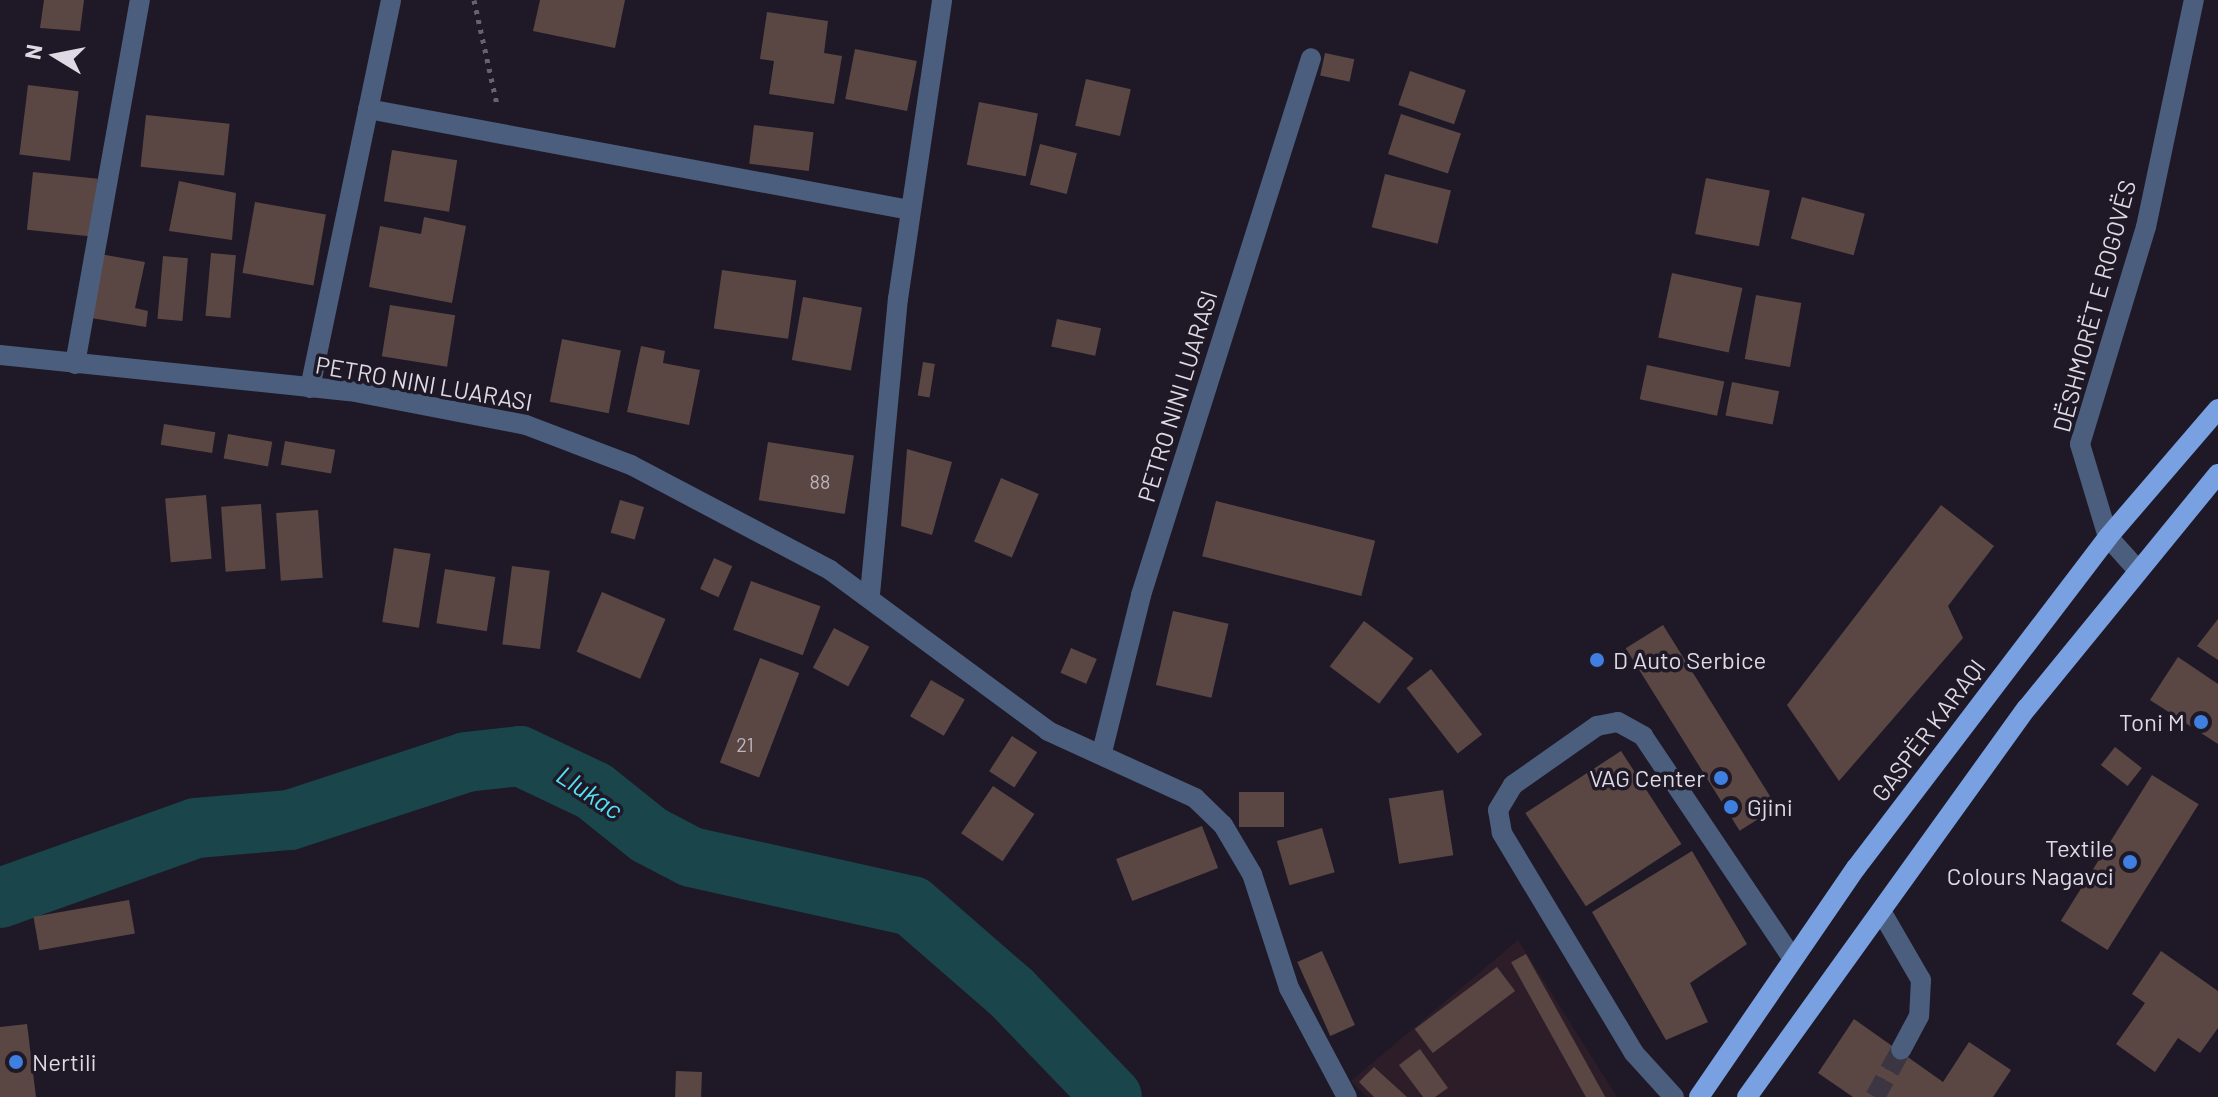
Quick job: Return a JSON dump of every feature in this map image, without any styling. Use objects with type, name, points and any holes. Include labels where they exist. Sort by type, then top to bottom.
[{"type":"main road","name":"GASPËR KARAQI","points":[[1699,1097],[1792,958],[2108,537],[2218,409]]},
{"type":"main road","points":[[1747,1097],[2135,567],[2214,485]]},
{"type":"street","points":[[75,364],[140,0]]},
{"type":"street","points":[[310,388],[391,0]]},
{"type":"street","points":[[870,594],[910,210],[942,0]]},
{"type":"street","name":"DËSHMORËT E ROGOVËS","points":[[2135,567],[2108,537],[2080,444],[2146,227],[2194,0]]},
{"type":"street","name":"PETRO NINI LUARASI","points":[[1102,752],[1141,595],[1311,58]]},
{"type":"street","points":[[368,109],[910,210]]},
{"type":"street","name":"PETRO NINI LUARASI","points":[[0,355],[310,388],[526,425],[631,465],[870,594],[961,673],[1048,731],[1102,752],[1195,798],[1223,825],[1252,874],[1289,988],[1347,1097]]},
{"type":"street","points":[[1674,1097],[1634,1053],[1502,833],[1498,810],[1513,785],[1597,726],[1618,722],[1643,736],[1792,958]]},
{"type":"street","points":[[1881,911],[1921,980],[1919,1016],[1901,1050]]},
{"type":"path","points":[[474,0],[505,133]]},
{"type":"shaded area","points":[[1518,940],[1617,1097],[1367,1097],[1351,1081]]},
{"type":"building","points":[[44,0],[84,0],[80,31],[40,28]]},
{"type":"building","points":[[540,0],[625,0],[615,48],[533,31]]},
{"type":"building","points":[[767,12],[828,21],[824,53],[842,56],[834,104],[769,94],[774,61],[760,59]]},
{"type":"building","points":[[855,49],[917,61],[907,111],[845,99]]},
{"type":"building","points":[[1325,53],[1354,59],[1350,82],[1320,75]]},
{"type":"building","points":[[1410,71],[1466,90],[1454,124],[1398,105]]},
{"type":"building","points":[[1086,79],[1131,89],[1120,136],[1075,126]]},
{"type":"building","points":[[28,85],[79,91],[70,161],[19,154]]},
{"type":"building","points":[[979,102],[1038,113],[1026,176],[967,165]]},
{"type":"building","points":[[1401,114],[1461,133],[1448,173],[1388,154]]},
{"type":"building","points":[[146,115],[230,124],[224,175],[141,167]]},
{"type":"building","points":[[754,125],[814,132],[809,171],[749,164]]},
{"type":"building","points":[[1040,144],[1077,153],[1067,194],[1030,185]]},
{"type":"building","points":[[392,150],[457,160],[449,212],[384,201]]},
{"type":"building","points":[[33,172],[98,179],[92,236],[27,230]]},
{"type":"building","points":[[1385,174],[1451,190],[1438,244],[1372,227]]},
{"type":"building","points":[[1706,178],[1770,190],[1759,246],[1695,234]]},
{"type":"building","points":[[179,181],[236,193],[232,240],[169,231]]},
{"type":"building","points":[[1802,197],[1865,214],[1854,255],[1791,239]]},
{"type":"building","points":[[255,202],[326,215],[313,285],[242,273]]},
{"type":"building","points":[[424,217],[466,226],[452,303],[369,287],[380,226],[421,234]]},
{"type":"building","points":[[211,253],[236,255],[230,318],[206,316]]},
{"type":"building","points":[[100,254],[145,262],[135,308],[148,311],[146,327],[91,318]]},
{"type":"building","points":[[163,256],[188,258],[182,321],[158,319]]},
{"type":"building","points":[[722,270],[796,280],[788,339],[714,328]]},
{"type":"building","points":[[1672,273],[1742,288],[1729,353],[1658,338]]},
{"type":"building","points":[[1756,295],[1801,303],[1790,367],[1745,359]]},
{"type":"building","points":[[803,297],[862,307],[851,370],[792,360]]},
{"type":"building","points":[[390,305],[455,315],[447,367],[382,356]]},
{"type":"building","points":[[1057,319],[1101,328],[1095,356],[1051,346]]},
{"type":"building","points":[[562,339],[621,350],[609,413],[550,402]]},
{"type":"building","points":[[641,346],[665,351],[663,363],[700,370],[689,425],[627,412]]},
{"type":"building","points":[[923,362],[935,364],[930,397],[918,396]]},
{"type":"building","points":[[1647,365],[1724,381],[1717,416],[1640,399]]},
{"type":"building","points":[[1732,382],[1779,391],[1773,425],[1726,415]]},
{"type":"building","points":[[164,424],[215,432],[212,453],[161,445]]},
{"type":"building","points":[[228,434],[272,442],[268,466],[224,459]]},
{"type":"building","points":[[285,441],[335,450],[331,473],[281,465]]},
{"type":"building","points":[[768,442],[854,456],[845,514],[759,500]]},
{"type":"building","points":[[907,449],[952,462],[932,535],[901,526]]},
{"type":"building","points":[[1001,478],[1039,494],[1012,558],[974,542]]},
{"type":"building","points":[[206,495],[212,559],[171,562],[165,499]]},
{"type":"building","points":[[620,500],[644,507],[635,540],[611,533]]},
{"type":"building","points":[[1216,501],[1375,541],[1361,596],[1202,556]]},
{"type":"building","points":[[261,504],[266,569],[226,572],[221,507]]},
{"type":"building","points":[[1941,505],[1994,546],[1948,606],[1963,638],[1839,781],[1787,705]]},
{"type":"building","points":[[318,510],[323,578],[281,581],[276,513]]},
{"type":"building","points":[[394,548],[431,554],[419,628],[382,622]]},
{"type":"building","points":[[714,558],[732,566],[718,597],[700,589]]},
{"type":"building","points":[[512,566],[550,571],[540,649],[502,644]]},
{"type":"building","points":[[445,569],[495,577],[487,631],[436,623]]},
{"type":"building","points":[[751,581],[821,606],[803,655],[733,630]]},
{"type":"building","points":[[602,592],[666,619],[640,679],[577,652]]},
{"type":"building","points":[[1173,611],[1229,624],[1211,698],[1156,685]]},
{"type":"building","points":[[2218,619],[2218,660],[2197,646]]},
{"type":"building","points":[[1364,621],[1414,658],[1379,704],[1330,667]]},
{"type":"building","points":[[1663,625],[1777,807],[1740,831],[1626,648]]},
{"type":"building","points":[[834,628],[869,647],[848,687],[813,668]]},
{"type":"building","points":[[1071,648],[1097,659],[1086,684],[1060,673]]},
{"type":"building","name":"Toni M","points":[[2178,657],[2218,684],[2218,744],[2150,700]]},
{"type":"building","points":[[760,658],[799,673],[759,778],[720,763]]},
{"type":"building","points":[[1431,669],[1482,734],[1458,753],[1407,688]]},
{"type":"building","points":[[931,680],[965,700],[944,736],[910,716]]},
{"type":"building","points":[[1012,736],[1037,752],[1014,788],[989,771]]},
{"type":"building","points":[[2115,747],[2142,768],[2128,786],[2101,765]]},
{"type":"building","points":[[1621,751],[1681,844],[1586,906],[1525,813]]},
{"type":"building","name":"Textile Colours Nagavci","points":[[2152,775],[2199,804],[2107,950],[2061,921]]},
{"type":"building","points":[[993,786],[1034,814],[1003,861],[961,833]]},
{"type":"building","points":[[1443,790],[1453,855],[1399,864],[1389,799]]},
{"type":"building","points":[[1239,792],[1284,792],[1284,827],[1239,827]]},
{"type":"building","points":[[1202,826],[1218,868],[1132,901],[1116,859]]},
{"type":"building","points":[[1322,828],[1335,872],[1290,885],[1277,841]]},
{"type":"building","points":[[1692,851],[1747,944],[1690,983],[1708,1022],[1666,1040],[1592,912]]},
{"type":"building","points":[[129,900],[135,933],[39,950],[33,917]]},
{"type":"building","points":[[1322,951],[1355,1025],[1330,1036],[1297,962]]},
{"type":"building","points":[[2161,951],[2218,991],[2218,1028],[2200,1053],[2178,1038],[2155,1072],[2116,1044],[2145,1003],[2132,994]]},
{"type":"building","points":[[1526,954],[1605,1097],[1586,1097],[1511,962]]},
{"type":"building","points":[[1497,967],[1515,991],[1433,1053],[1415,1029]]},
{"type":"building","points":[[1854,1019],[1943,1082],[1969,1042],[2011,1070],[1993,1097],[1853,1097],[1818,1073]]},
{"type":"building","name":"Nertili","points":[[27,1024],[36,1097],[0,1097],[0,1027]]},
{"type":"building","points":[[1420,1049],[1448,1088],[1435,1097],[1423,1097],[1399,1065]]},
{"type":"building","points":[[1374,1067],[1407,1097],[1374,1097],[1359,1082]]},
{"type":"building","points":[[676,1071],[702,1072],[701,1097],[675,1097]]},
{"type":"waterway","name":"Llukac","points":[[0,898],[196,828],[290,820],[466,762],[520,756],[594,791],[649,835],[691,857],[912,906],[1012,993],[1112,1097]]},
{"type":"tunnel","points":[[1875,1097],[1901,1050]]},
{"type":"place","name":"D Auto Serbice","points":[[1597,660]]},
{"type":"place","name":"Toni M","points":[[2201,722]]},
{"type":"place","name":"VAG Center","points":[[1721,778]]},
{"type":"place","name":"Gjini","points":[[1731,807]]},
{"type":"place","name":"Textile Colours Nagavci","points":[[2130,862]]},
{"type":"place","name":"Nertili","points":[[16,1062]]}]
